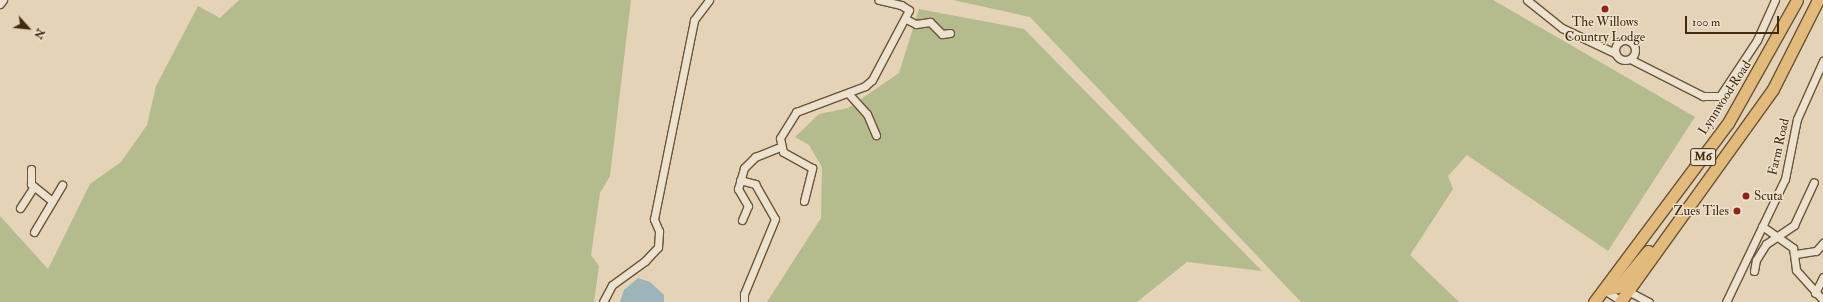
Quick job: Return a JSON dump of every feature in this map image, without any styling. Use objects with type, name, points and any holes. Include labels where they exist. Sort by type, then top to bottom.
[{"type":"main road","name":"Lynnwood Road","points":[[1617,294],[1728,123],[1797,0]]},
{"type":"main road","name":"Lynnwood Road","points":[[1594,302],[1617,294],[1701,188],[1773,89],[1818,0]]},
{"type":"main road","points":[[1603,302],[1617,294]]},
{"type":"street","points":[[0,4],[3,0]]},
{"type":"street","points":[[742,220],[748,204],[739,190],[740,180],[751,160],[780,147],[791,116],[871,82],[906,19],[907,7],[879,0]]},
{"type":"street","points":[[1527,0],[1562,28],[1615,53],[1621,59],[1630,58],[1703,96],[1720,96],[1758,40],[1775,0]]},
{"type":"street","points":[[603,302],[612,285],[645,261],[658,247],[660,231],[654,219],[694,20],[707,1]]},
{"type":"street","points":[[906,19],[916,24],[930,22],[940,33],[950,33]]},
{"type":"street","points":[[1615,53],[1617,43],[1629,41],[1635,51],[1630,58]]},
{"type":"street","name":"Farm Road","points":[[1726,302],[1785,179],[1797,119],[1823,61]]},
{"type":"street","points":[[848,93],[867,114],[876,135]]},
{"type":"street","points":[[780,147],[812,168],[804,201]]},
{"type":"street","points":[[20,208],[33,188],[31,169]]},
{"type":"street","points":[[740,180],[755,184],[775,219],[744,294],[744,302]]},
{"type":"street","points":[[1754,272],[1761,251],[1781,237],[1794,225],[1814,182]]},
{"type":"street","points":[[34,232],[62,185]]},
{"type":"street","points":[[33,188],[52,201]]},
{"type":"street","points":[[1762,226],[1781,237],[1796,254],[1796,270],[1815,293],[1823,300]]},
{"type":"street","points":[[1796,254],[1816,251],[1823,243]]},
{"type":"street","points":[[1815,293],[1823,277]]},
{"type":"street","points":[[1617,294],[1648,302]]},
{"type":"green space","points":[[239,0],[631,0],[610,176],[600,193],[591,255],[599,266],[594,302],[0,302],[0,216],[48,269],[90,184],[121,162],[147,125],[156,86],[198,6],[220,18]]},
{"type":"green space","points":[[953,0],[1493,0],[1695,117],[1608,251],[1467,155],[1448,176],[1453,189],[1410,255],[1459,302],[1301,302],[1030,17]]},
{"type":"green space","points":[[919,9],[1024,29],[1262,271],[1187,262],[1137,302],[767,302],[821,218],[822,167],[809,145],[795,137],[819,114],[848,108],[899,73]]},
{"type":"water","points":[[638,278],[650,282],[664,295],[664,302],[620,302],[624,290]]},
{"type":"place","name":"The Willows Country Lodge","points":[[1605,9]]},
{"type":"place","name":"Scuta","points":[[1746,196]]},
{"type":"place","name":"Zues Tiles","points":[[1737,211]]}]
